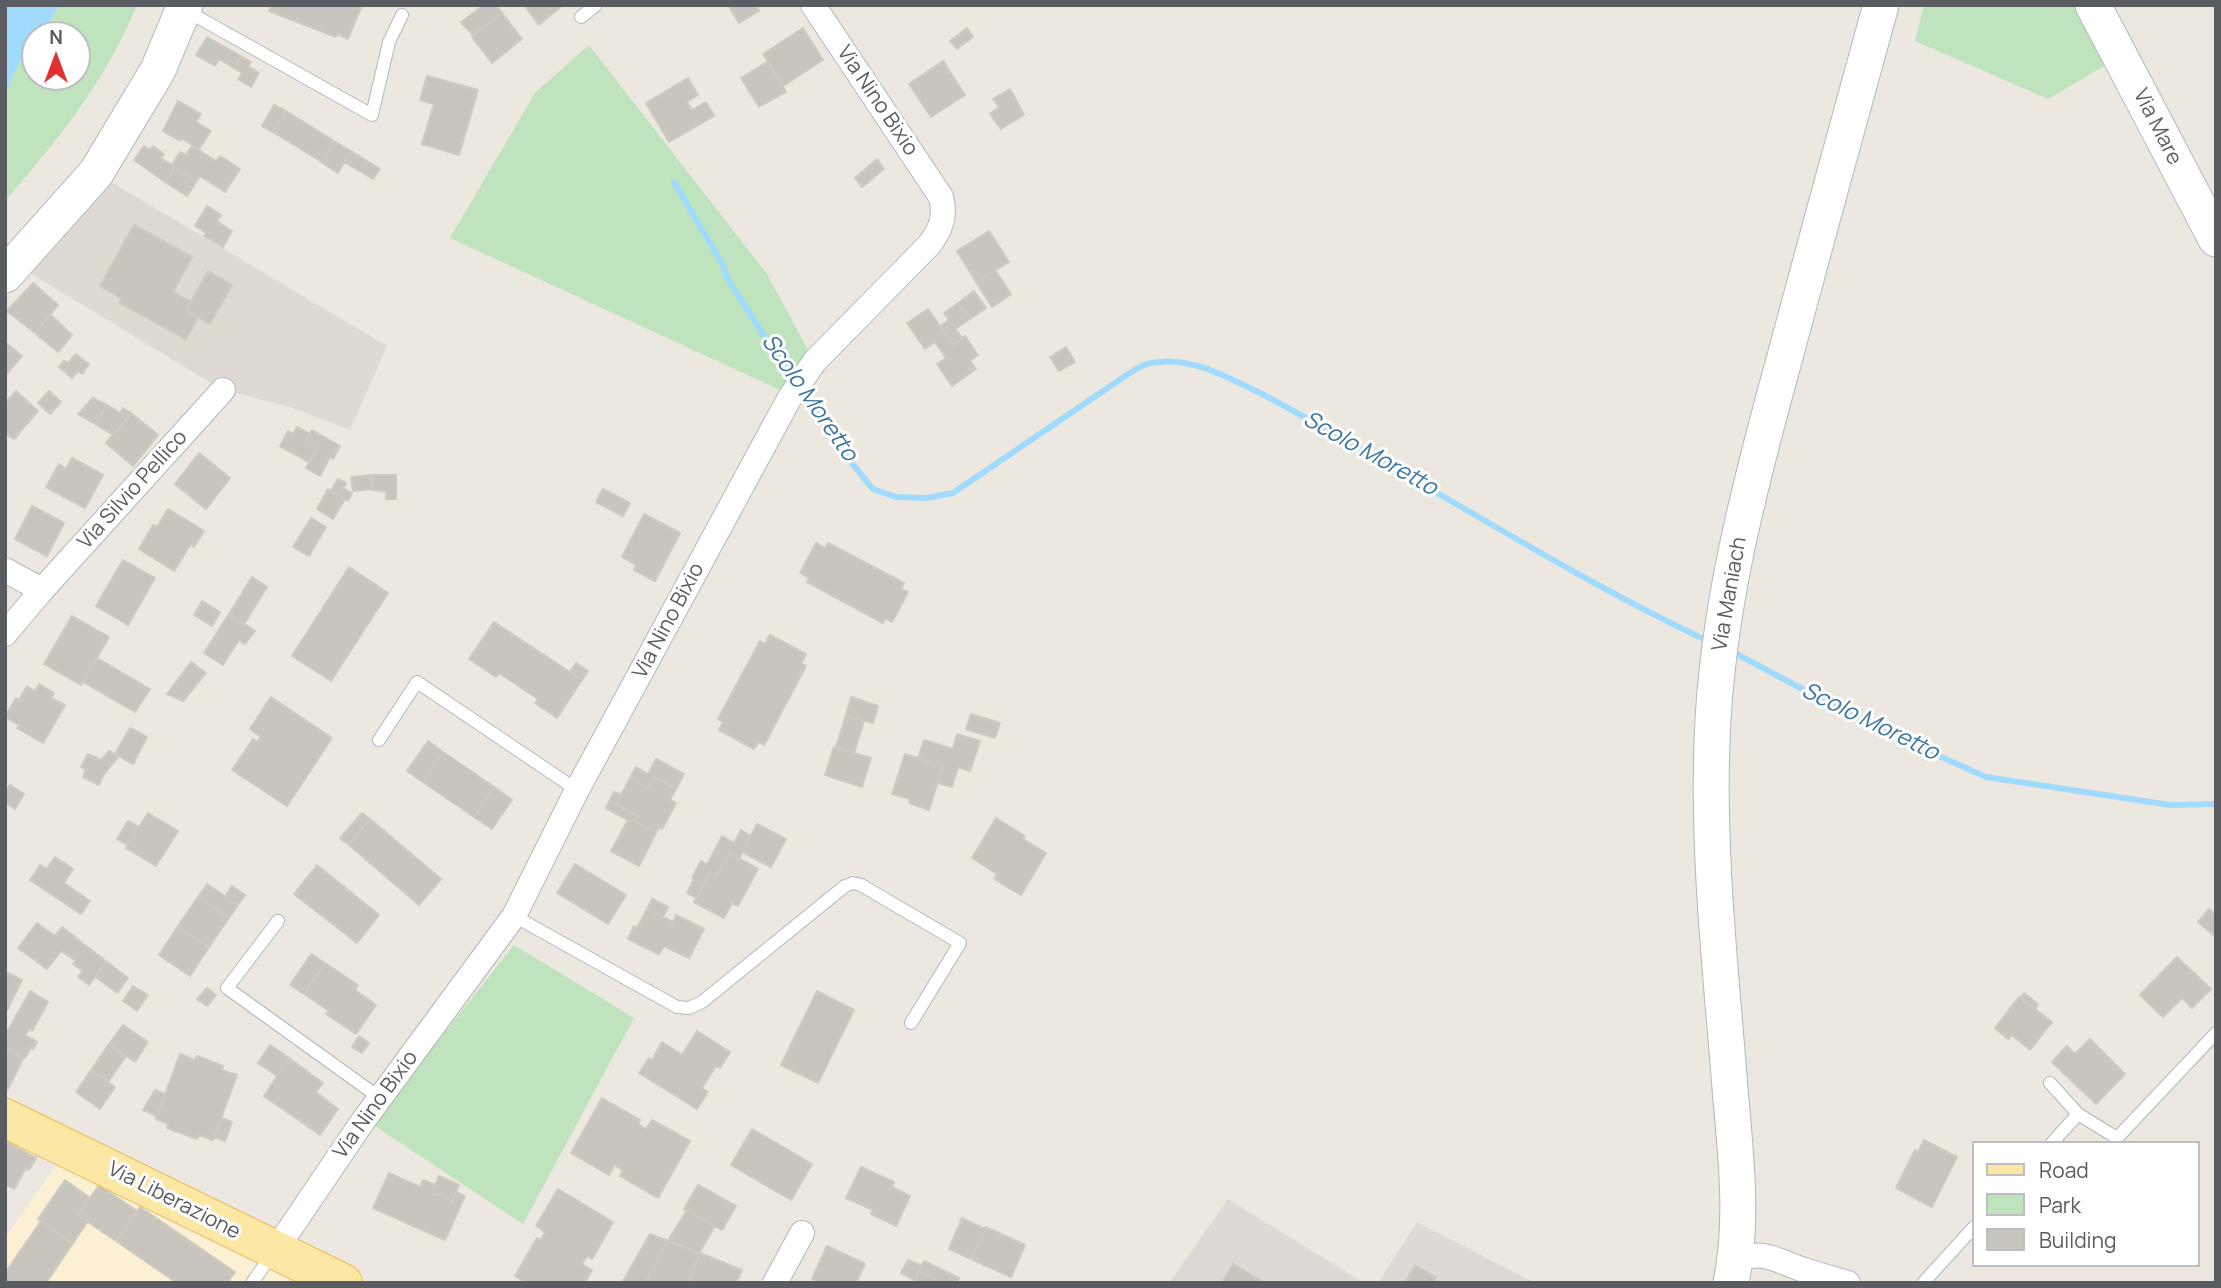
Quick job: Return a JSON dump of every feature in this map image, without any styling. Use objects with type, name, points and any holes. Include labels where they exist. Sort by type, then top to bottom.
[{"type":"main road","name":"Via Maniach","points":[[1735,1275],[1738,1200],[1712,855],[1712,740],[1717,671],[1735,553],[1763,434],[1881,5]]},
{"type":"main road","points":[[5,275],[96,173],[158,70],[184,7]]},
{"type":"main road","name":"Via Mare","points":[[2096,8],[2216,239]]},
{"type":"main road","name":"Via Liberazione","points":[[5,1118],[343,1283]]},
{"type":"street","name":"Via Nino Bixio","points":[[275,1251],[380,1098],[514,916],[577,790],[789,399],[815,361],[929,245],[943,224],[944,207],[941,197],[813,5]]},
{"type":"street","name":"Via Silvio Pellico","points":[[5,634],[223,390]]},
{"type":"street","points":[[5,570],[42,590]]},
{"type":"street","name":"Via Maniach","points":[[1738,1200],[1756,1238],[1774,1257]]},
{"type":"street","points":[[775,1283],[802,1233]]},
{"type":"street","name":"Via Maniach","points":[[1735,1275],[1754,1255],[1774,1257],[1801,1269],[1848,1283]]},
{"type":"lane","points":[[581,16],[596,5]]},
{"type":"lane","points":[[184,7],[372,115],[389,42],[402,15]]},
{"type":"lane","points":[[379,740],[417,682],[577,790]]},
{"type":"lane","points":[[514,916],[677,1007],[689,1008],[702,1002],[845,886],[861,885],[960,943],[911,1023]]},
{"type":"lane","points":[[278,920],[227,988],[380,1098]]},
{"type":"lane","points":[[2050,1083],[2078,1114],[2117,1138],[2216,1033]]},
{"type":"lane","points":[[2054,1141],[2078,1114]]},
{"type":"lane","points":[[1923,1283],[1972,1229]]},
{"type":"lane","points":[[252,1283],[275,1251]]},
{"type":"shaded area","points":[[96,173],[387,346],[350,430],[290,407],[223,390],[15,264]]},
{"type":"shaded area","points":[[68,1148],[343,1283],[5,1283],[5,1238]]},
{"type":"shaded area","points":[[1228,1199],[1364,1283],[1169,1283]]},
{"type":"shaded area","points":[[1417,1222],[1535,1283],[1378,1283]]},
{"type":"green space","points":[[60,5],[137,5],[125,33],[96,84],[79,109],[44,155],[5,201],[5,93],[21,59],[21,91],[91,91],[91,21],[49,21]]},
{"type":"green space","points":[[1924,5],[2080,5],[2111,62],[2048,99],[1915,41]]},
{"type":"green space","points":[[589,45],[767,274],[808,350],[780,390],[450,238],[535,93]]},
{"type":"green space","points":[[514,945],[634,1018],[523,1224],[372,1124]]},
{"type":"water","points":[[5,5],[60,5],[49,21],[21,21],[21,59],[5,93]]},
{"type":"building","points":[[265,5],[362,5],[348,39],[337,34],[336,37],[269,11],[271,7]]},
{"type":"building","points":[[484,5],[495,5],[502,13],[473,35],[461,22]]},
{"type":"building","points":[[524,5],[563,5],[539,25]]},
{"type":"building","points":[[728,5],[756,5],[759,11],[739,23]]},
{"type":"building","points":[[502,13],[522,39],[492,63],[472,37]]},
{"type":"building","points":[[803,28],[823,60],[783,86],[763,54]]},
{"type":"building","points":[[967,28],[973,37],[957,49],[950,41]]},
{"type":"building","points":[[207,37],[241,56],[234,68],[219,59],[215,66],[196,55]]},
{"type":"building","points":[[241,56],[251,62],[248,66],[259,73],[251,87],[238,79],[242,73],[234,68]]},
{"type":"building","points":[[943,61],[965,95],[931,117],[909,84]]},
{"type":"building","points":[[767,62],[786,92],[759,107],[741,78]]},
{"type":"building","points":[[427,76],[478,90],[459,155],[422,144],[434,104],[420,100]]},
{"type":"building","points":[[688,78],[698,95],[687,102],[692,110],[706,102],[714,116],[669,142],[646,103]]},
{"type":"building","points":[[1010,89],[1024,115],[1001,129],[990,114],[999,107],[993,99]]},
{"type":"building","points":[[178,101],[201,114],[196,122],[211,131],[199,149],[163,131]]},
{"type":"building","points":[[274,105],[286,111],[273,132],[262,126]]},
{"type":"building","points":[[286,111],[334,141],[322,162],[273,132]]},
{"type":"building","points":[[334,141],[351,151],[338,173],[321,162]]},
{"type":"building","points":[[144,146],[150,150],[153,146],[164,154],[161,158],[175,167],[165,182],[134,160]]},
{"type":"building","points":[[192,146],[216,161],[220,156],[240,169],[225,192],[200,176],[196,182],[172,165],[180,152],[186,155]]},
{"type":"building","points":[[351,151],[380,169],[373,179],[344,162]]},
{"type":"building","points":[[877,159],[884,169],[862,187],[855,178]]},
{"type":"building","points":[[175,167],[196,182],[187,196],[165,182]]},
{"type":"building","points":[[207,206],[221,215],[217,221],[232,231],[223,247],[204,236],[206,233],[195,226]]},
{"type":"building","points":[[134,225],[192,257],[173,292],[191,302],[186,311],[198,317],[186,339],[120,303],[121,298],[100,286]]},
{"type":"building","points":[[989,231],[1009,262],[976,282],[957,251]]},
{"type":"building","points":[[995,270],[1011,294],[992,307],[976,282]]},
{"type":"building","points":[[208,271],[232,285],[210,324],[186,311]]},
{"type":"building","points":[[33,283],[58,305],[35,333],[7,311]]},
{"type":"building","points":[[974,291],[986,308],[970,319],[958,303]]},
{"type":"building","points":[[958,303],[970,319],[955,329],[944,313]]},
{"type":"building","points":[[928,309],[953,345],[965,336],[978,355],[970,361],[976,369],[952,386],[937,364],[946,358],[935,342],[925,349],[907,323]]},
{"type":"building","points":[[50,314],[72,335],[58,352],[35,333]]},
{"type":"building","points":[[949,320],[962,338],[953,345],[940,326]]},
{"type":"building","points":[[5,342],[22,356],[5,376]]},
{"type":"building","points":[[1066,347],[1075,362],[1059,371],[1050,357]]},
{"type":"building","points":[[76,354],[89,364],[82,374],[78,371],[72,378],[59,367],[64,361],[68,363]]},
{"type":"building","points":[[16,391],[38,411],[14,439],[5,433],[5,403]]},
{"type":"building","points":[[49,391],[61,402],[50,414],[38,403]]},
{"type":"building","points":[[93,398],[107,405],[95,424],[78,414]]},
{"type":"building","points":[[107,405],[120,413],[123,408],[131,413],[113,435],[95,424]]},
{"type":"building","points":[[131,413],[158,435],[133,466],[106,443]]},
{"type":"building","points":[[297,427],[310,434],[306,441],[318,447],[309,462],[280,446],[288,431],[293,434]]},
{"type":"building","points":[[312,430],[340,446],[333,459],[330,457],[320,476],[306,468],[318,447],[306,441]]},
{"type":"building","points":[[199,453],[230,478],[206,509],[175,484]]},
{"type":"building","points":[[72,458],[103,475],[85,508],[46,487],[59,464],[66,469]]},
{"type":"building","points":[[372,475],[372,489],[353,491],[351,477]]},
{"type":"building","points":[[372,475],[396,475],[396,499],[386,499],[386,491],[372,490]]},
{"type":"building","points":[[338,479],[346,483],[343,488],[352,493],[348,501],[331,491]]},
{"type":"building","points":[[328,489],[345,499],[333,519],[317,509]]},
{"type":"building","points":[[603,489],[630,503],[623,516],[596,502]]},
{"type":"building","points":[[32,506],[64,523],[47,556],[15,539]]},
{"type":"building","points":[[168,509],[204,531],[194,547],[191,544],[174,571],[139,549],[153,525],[157,527]]},
{"type":"building","points":[[644,514],[680,533],[655,581],[634,570],[636,565],[622,557]]},
{"type":"building","points":[[311,518],[326,527],[309,556],[293,547]]},
{"type":"building","points":[[816,543],[825,548],[828,543],[904,583],[901,589],[908,592],[892,622],[885,618],[883,623],[807,582],[809,578],[800,573]]},
{"type":"building","points":[[123,560],[155,578],[128,625],[96,606]]},
{"type":"building","points":[[349,567],[388,593],[331,681],[292,656]]},
{"type":"building","points":[[252,577],[267,587],[244,624],[229,614]]},
{"type":"building","points":[[202,601],[220,612],[212,626],[194,615]]},
{"type":"building","points":[[229,614],[255,631],[245,644],[239,640],[223,665],[204,653]]},
{"type":"building","points":[[72,616],[109,637],[81,685],[44,664]]},
{"type":"building","points":[[494,622],[582,680],[557,718],[535,703],[538,699],[499,673],[496,677],[469,659]]},
{"type":"building","points":[[770,635],[806,654],[801,663],[806,666],[764,745],[759,742],[754,749],[719,730],[723,722],[718,719],[760,641],[765,644]]},
{"type":"building","points":[[97,658],[150,689],[135,712],[83,682]]},
{"type":"building","points":[[191,662],[206,673],[183,701],[167,694]]},
{"type":"building","points":[[576,663],[588,671],[582,680],[570,672]]},
{"type":"building","points":[[39,684],[54,693],[51,698],[65,705],[43,743],[17,728],[19,725],[5,717],[27,686],[35,691]]},
{"type":"building","points":[[271,697],[332,738],[287,806],[232,770],[253,739],[257,742],[261,737],[250,729]]},
{"type":"building","points":[[851,697],[878,706],[873,723],[846,715]]},
{"type":"building","points":[[971,714],[1000,723],[995,738],[966,729]]},
{"type":"building","points":[[846,715],[864,721],[854,753],[836,747]]},
{"type":"building","points":[[130,728],[147,737],[133,764],[115,754]]},
{"type":"building","points":[[957,734],[980,741],[970,771],[958,767],[952,787],[938,783],[943,766],[918,758],[924,740],[953,749]]},
{"type":"building","points":[[428,741],[443,752],[423,782],[407,771]]},
{"type":"building","points":[[834,747],[871,758],[862,787],[825,775]]},
{"type":"building","points":[[109,751],[119,756],[104,774],[99,785],[83,777],[86,770],[81,767],[88,754],[101,760]]},
{"type":"building","points":[[443,752],[494,787],[474,817],[423,782]]},
{"type":"building","points":[[905,754],[943,766],[929,810],[909,803],[910,799],[892,794]]},
{"type":"building","points":[[656,759],[684,774],[676,789],[654,777],[648,788],[630,778],[636,767],[648,774]]},
{"type":"building","points":[[654,777],[676,789],[670,800],[676,803],[662,829],[659,827],[656,833],[635,821],[638,816],[616,805],[630,778],[648,788]]},
{"type":"building","points":[[10,785],[24,794],[15,809],[5,802],[5,792]]},
{"type":"building","points":[[494,787],[512,800],[492,829],[474,817]]},
{"type":"building","points":[[614,792],[621,795],[616,805],[638,816],[635,821],[656,833],[639,866],[611,851],[628,820],[606,808]]},
{"type":"building","points":[[148,813],[178,831],[156,866],[126,848]]},
{"type":"building","points":[[362,813],[370,819],[349,845],[340,838]]},
{"type":"building","points":[[996,818],[1046,853],[1021,895],[994,879],[997,874],[972,858]]},
{"type":"building","points":[[370,819],[441,879],[419,905],[349,845]]},
{"type":"building","points":[[128,821],[139,827],[128,845],[117,839]]},
{"type":"building","points":[[757,824],[786,839],[771,867],[742,852]]},
{"type":"building","points":[[741,830],[751,836],[739,859],[729,853],[716,877],[709,874],[697,898],[687,893],[701,861],[707,865],[722,836],[734,843]]},
{"type":"building","points":[[729,853],[758,869],[738,906],[732,903],[724,918],[694,902],[709,874],[716,877]]},
{"type":"building","points":[[55,857],[73,869],[64,883],[90,901],[81,914],[30,880],[40,865],[47,869]]},
{"type":"building","points":[[575,864],[626,895],[608,924],[557,893]]},
{"type":"building","points":[[317,865],[379,915],[357,943],[294,894]]},
{"type":"building","points":[[207,884],[238,905],[229,918],[198,897]]},
{"type":"building","points":[[232,886],[245,895],[238,905],[225,897]]},
{"type":"building","points":[[198,897],[229,918],[209,947],[178,926]]},
{"type":"building","points":[[652,899],[668,907],[663,917],[647,909]]},
{"type":"building","points":[[647,909],[673,922],[676,915],[704,929],[689,958],[664,946],[659,954],[628,939]]},
{"type":"building","points":[[2209,909],[2216,915],[2216,931],[2213,935],[2198,922]]},
{"type":"building","points":[[37,923],[55,936],[62,927],[107,962],[89,985],[78,977],[83,971],[73,964],[76,961],[61,951],[47,969],[18,948]]},
{"type":"building","points":[[178,926],[209,947],[190,976],[159,955]]},
{"type":"building","points":[[311,954],[325,963],[304,994],[290,985]]},
{"type":"building","points":[[2177,957],[2211,989],[2192,1008],[2182,998],[2163,1017],[2140,995]]},
{"type":"building","points":[[107,962],[128,978],[117,993],[96,977]]},
{"type":"building","points":[[325,963],[358,985],[355,990],[376,1005],[356,1034],[326,1014],[329,1011],[304,994]]},
{"type":"building","points":[[8,973],[22,980],[7,1010],[5,978]]},
{"type":"building","points":[[133,986],[148,995],[137,1011],[123,1001]]},
{"type":"building","points":[[207,988],[216,995],[207,1006],[197,999]]},
{"type":"building","points":[[30,991],[48,1002],[32,1031],[29,1029],[25,1035],[37,1042],[25,1058],[5,1048],[5,1036]]},
{"type":"building","points":[[817,991],[854,1010],[818,1083],[781,1065]]},
{"type":"building","points":[[2024,993],[2038,1004],[2035,1009],[2020,998]]},
{"type":"building","points":[[2019,997],[2052,1022],[2030,1050],[2012,1035],[2008,1039],[1995,1028]]},
{"type":"building","points":[[123,1025],[148,1042],[135,1062],[109,1044]]},
{"type":"building","points":[[697,1031],[730,1052],[720,1068],[716,1066],[702,1088],[708,1092],[697,1109],[639,1073],[649,1058],[652,1060],[662,1042],[682,1055]]},
{"type":"building","points":[[359,1036],[369,1043],[362,1053],[352,1047]]},
{"type":"building","points":[[2090,1039],[2125,1074],[2096,1104],[2052,1062],[2067,1046],[2075,1054]]},
{"type":"building","points":[[109,1044],[126,1056],[108,1082],[91,1070]]},
{"type":"building","points":[[270,1045],[289,1058],[277,1076],[258,1063]]},
{"type":"building","points":[[5,1048],[24,1057],[8,1089],[5,1088]]},
{"type":"building","points":[[180,1054],[195,1060],[197,1056],[223,1066],[222,1070],[237,1075],[213,1140],[199,1135],[197,1139],[167,1128],[168,1124],[156,1119]]},
{"type":"building","points":[[289,1058],[323,1083],[316,1092],[338,1109],[320,1135],[264,1096]]},
{"type":"building","points":[[91,1070],[115,1087],[100,1109],[76,1092]]},
{"type":"building","points":[[155,1090],[165,1094],[157,1116],[143,1110]]},
{"type":"building","points":[[602,1098],[640,1120],[638,1124],[646,1129],[652,1120],[690,1141],[658,1198],[620,1176],[623,1170],[614,1165],[609,1175],[571,1153]]},
{"type":"building","points":[[221,1118],[232,1122],[225,1141],[214,1137]]},
{"type":"building","points":[[752,1129],[812,1164],[791,1200],[731,1165]]},
{"type":"building","points":[[1924,1140],[1957,1157],[1932,1207],[1896,1188],[1915,1150],[1918,1152]]},
{"type":"building","points":[[5,1141],[36,1158],[29,1170],[26,1168],[14,1189],[5,1184]]},
{"type":"building","points":[[861,1167],[894,1182],[892,1187],[910,1196],[896,1226],[871,1214],[873,1210],[846,1198]]},
{"type":"building","points":[[389,1173],[420,1187],[423,1180],[435,1185],[432,1192],[452,1201],[456,1192],[465,1196],[445,1240],[373,1208]]},
{"type":"building","points":[[439,1176],[459,1185],[452,1201],[432,1192]]},
{"type":"building","points":[[65,1180],[90,1198],[78,1215],[88,1221],[73,1243],[38,1219]]},
{"type":"building","points":[[99,1185],[137,1211],[116,1241],[78,1215]]},
{"type":"building","points":[[698,1185],[736,1206],[722,1230],[684,1209]]},
{"type":"building","points":[[558,1189],[613,1222],[592,1259],[587,1256],[582,1264],[592,1270],[585,1283],[526,1283],[515,1276],[537,1238],[541,1240],[545,1232],[536,1226]]},
{"type":"building","points":[[140,1207],[235,1272],[227,1283],[177,1283],[116,1241]]},
{"type":"building","points":[[687,1210],[715,1226],[699,1253],[668,1241]]},
{"type":"building","points":[[962,1218],[985,1229],[971,1259],[949,1249]]},
{"type":"building","points":[[41,1221],[73,1243],[46,1283],[5,1283],[5,1273]]},
{"type":"building","points":[[986,1227],[1025,1245],[1011,1277],[971,1259]]},
{"type":"building","points":[[650,1234],[668,1241],[645,1283],[622,1283]]},
{"type":"building","points":[[668,1241],[700,1253],[688,1283],[645,1283]]},
{"type":"building","points":[[827,1246],[865,1264],[856,1283],[820,1283],[812,1279]]},
{"type":"building","points":[[700,1253],[742,1270],[736,1283],[698,1283],[689,1279]]},
{"type":"building","points":[[908,1260],[922,1266],[915,1280],[901,1273]]},
{"type":"building","points":[[924,1261],[959,1278],[957,1283],[943,1283],[919,1271]]},
{"type":"building","points":[[1233,1264],[1265,1283],[1222,1283]]},
{"type":"building","points":[[1415,1265],[1436,1277],[1433,1283],[1405,1283]]},
{"type":"building","points":[[919,1271],[943,1283],[914,1283]]},
{"type":"waterway","name":"Scolo Moretto","points":[[674,182],[723,265],[727,278],[793,381]]},
{"type":"waterway","name":"Scolo Moretto","points":[[801,392],[841,450],[873,489],[896,497],[926,498],[953,493],[1141,367],[1165,361],[1194,365],[1262,394],[1318,424],[1539,552],[1708,641]]},
{"type":"waterway","name":"Scolo Moretto","points":[[1731,651],[1870,725],[1986,777],[2170,805],[2216,804]]}]
